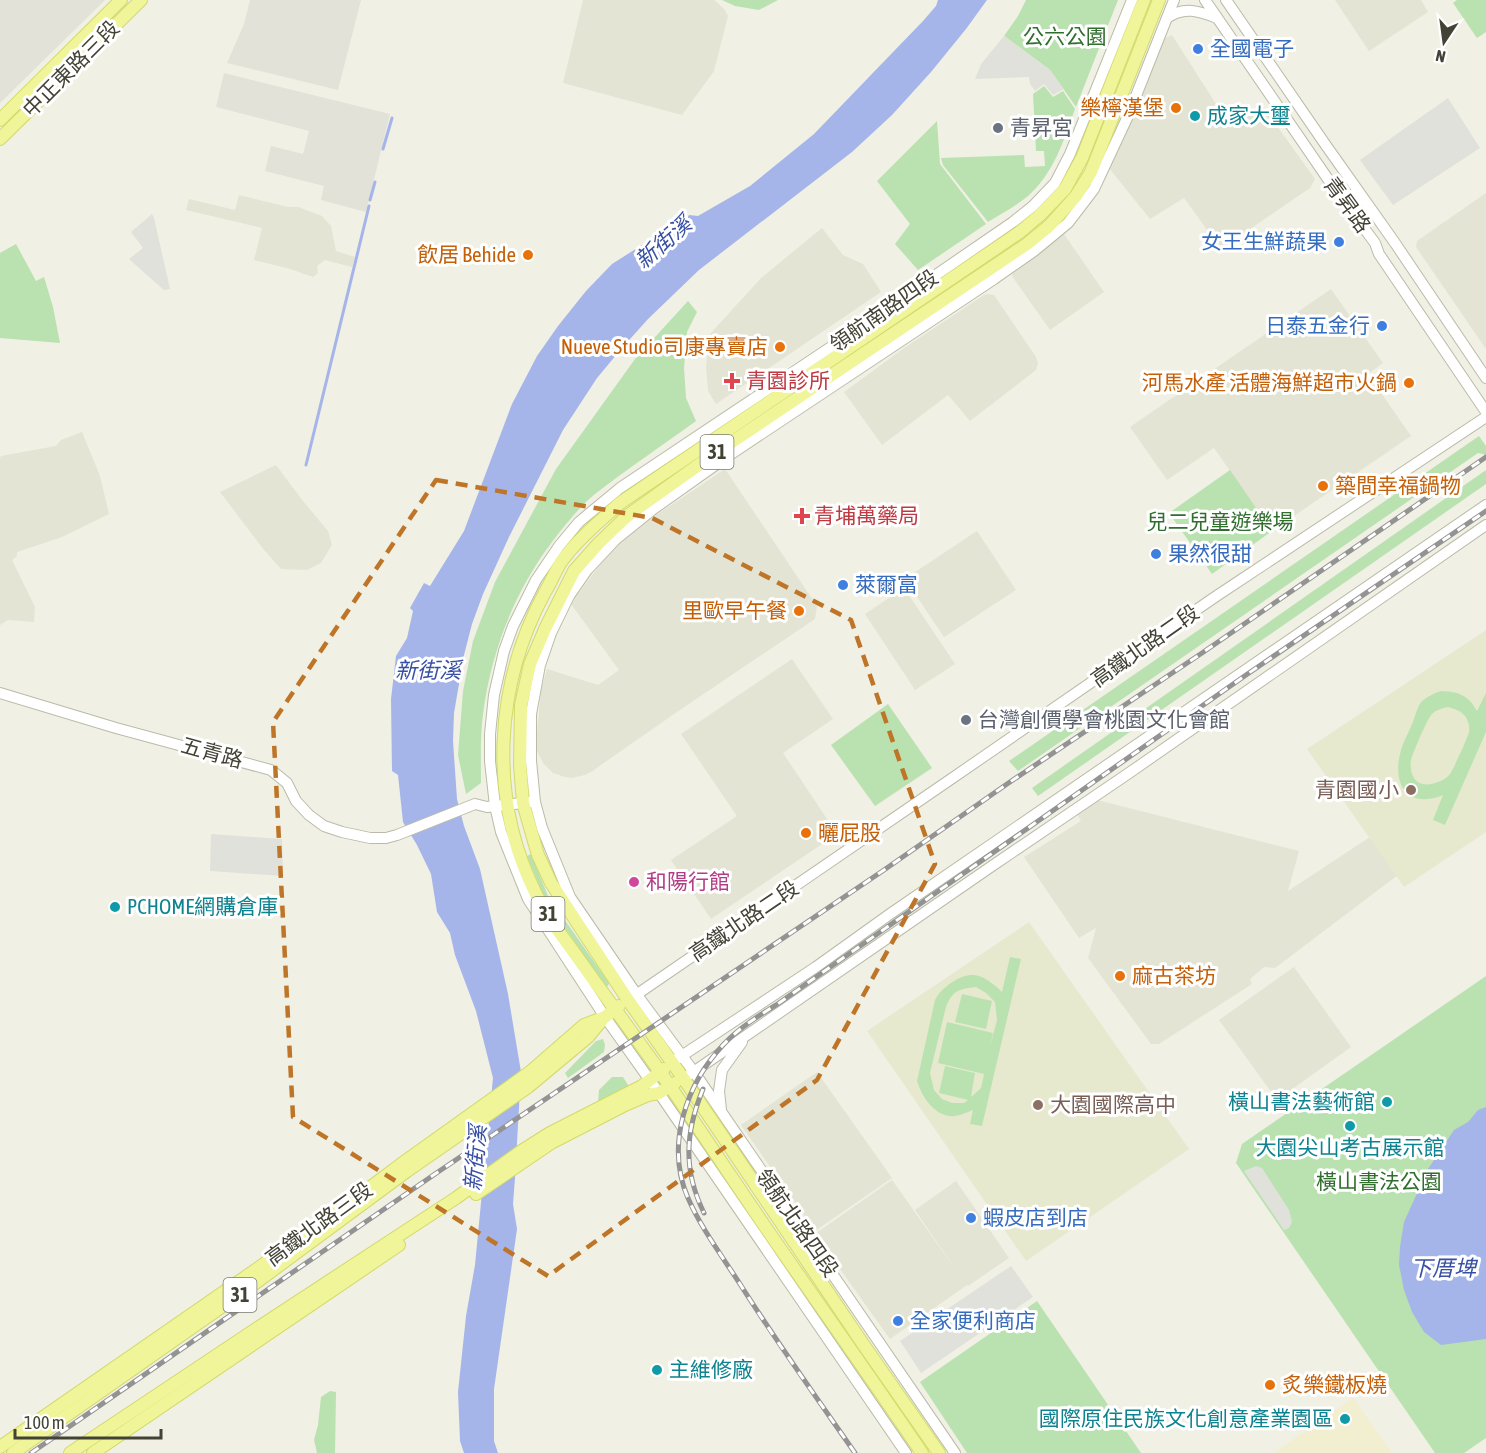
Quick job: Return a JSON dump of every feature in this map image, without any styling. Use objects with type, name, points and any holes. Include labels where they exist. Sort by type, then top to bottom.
[{"type":"main road","name":"中正東路三段","points":[[0,120],[121,0]]},
{"type":"main road","name":"中正東路三段","points":[[0,139],[141,0]]},
{"type":"main road","name":"領航南路四段","points":[[609,1013],[536,894],[512,828],[501,806],[507,700],[515,662],[538,604],[562,562],[586,533],[620,503],[1010,239],[1040,215],[1065,189],[1082,158],[1144,0]]},
{"type":"main road","name":"領航南路四段","points":[[632,998],[551,883],[538,855],[520,765],[521,705],[530,664],[574,571],[627,516],[664,488],[1027,244],[1049,226],[1076,196],[1091,172],[1159,0]]},
{"type":"main road","name":"高鐵北路三段","points":[[0,1447],[257,1269],[465,1119],[530,1072],[584,1025],[632,998]]},
{"type":"main road","name":"領航北路四段","points":[[632,998],[689,1075],[856,1334],[939,1453]]},
{"type":"main road","name":"高鐵北路三段","points":[[14,1453],[528,1087],[588,1037],[609,1013]]},
{"type":"main road","name":"領航北路四段","points":[[609,1013],[768,1230],[922,1453]]},
{"type":"main road","points":[[93,1453],[456,1203],[520,1158],[550,1133],[642,1086],[677,1059]]},
{"type":"main road","points":[[520,1158],[625,1105],[665,1089],[689,1075]]},
{"type":"main road","name":"31","points":[[70,1453],[253,1331],[456,1203]]},
{"type":"street","name":"領航南路四段","points":[[501,806],[490,761],[494,695],[504,651],[513,626],[532,588],[560,546],[579,522],[620,488],[831,347],[1033,206],[1055,183],[1070,154],[1132,0]]},
{"type":"street","name":"領航南路四段","points":[[529,802],[531,714],[540,665],[551,633],[569,596],[586,570],[616,539],[652,510],[731,454],[994,279],[1068,223],[1094,189],[1174,0]]},
{"type":"street","name":"青昇路","points":[[1205,0],[1332,185],[1375,243],[1379,254],[1486,412]]},
{"type":"street","name":"青昇路","points":[[1226,0],[1486,378]]},
{"type":"street","points":[[1167,18],[1179,11],[1190,10],[1218,18]]},
{"type":"street","points":[[1119,134],[1127,81]]},
{"type":"street","name":"高鐵北路二段","points":[[632,998],[1215,597],[1486,417]]},
{"type":"street","points":[[677,1059],[816,968],[890,914],[1486,506]]},
{"type":"street","points":[[689,1075],[1486,525]]},
{"type":"street","name":"五青路","points":[[0,693],[116,728],[271,770],[287,783],[296,801],[309,815],[324,826],[342,832],[370,838],[386,838],[475,804],[487,807],[501,806]]},
{"type":"street","points":[[501,806],[529,802]]},
{"type":"street","points":[[721,1113],[719,1091],[722,1070],[748,1034]]},
{"type":"street","name":"領航北路四段","points":[[689,1075],[721,1113],[955,1453]]},
{"type":"street","name":"領航北路四段","points":[[665,1089],[906,1453]]},
{"type":"highlighted area","points":[[436,480],[652,518],[851,620],[935,864],[817,1080],[548,1276],[293,1117],[273,722]]},
{"type":"shaded area","points":[[0,0],[105,0],[0,103]]},
{"type":"shaded area","points":[[250,0],[361,0],[338,90],[227,63],[244,24]]},
{"type":"shaded area","points":[[583,0],[714,0],[724,9],[728,16],[714,71],[682,115],[563,83]]},
{"type":"shaded area","points":[[1335,0],[1421,0],[1428,12],[1369,51]]},
{"type":"shaded area","points":[[1172,35],[1230,126],[1262,105],[1315,179],[1310,188],[1221,249],[1184,198],[1150,219],[1109,168],[1165,38]]},
{"type":"shaded area","points":[[1004,36],[1050,70],[1064,89],[1053,95],[1044,84],[1035,91],[1030,84],[1029,77],[975,79],[981,64]]},
{"type":"shaded area","points":[[224,73],[390,114],[366,212],[321,200],[324,186],[265,171],[271,146],[303,154],[309,131],[216,107]]},
{"type":"shaded area","points":[[1448,98],[1480,148],[1393,205],[1360,160]]},
{"type":"shaded area","points":[[1486,193],[1486,349],[1416,247],[1417,241]]},
{"type":"shaded area","points":[[239,195],[288,207],[298,207],[322,216],[331,226],[336,251],[355,257],[352,267],[325,260],[317,266],[318,273],[313,277],[254,260],[262,228],[186,210],[189,199],[235,210]]},
{"type":"shaded area","points":[[152,214],[170,289],[164,290],[129,259],[143,248],[131,232]]},
{"type":"shaded area","points":[[822,228],[843,255],[863,264],[881,292],[716,404],[708,391],[706,365],[711,333],[761,278]]},
{"type":"shaded area","points":[[1064,234],[1104,292],[1050,330],[1012,276],[1014,268]]},
{"type":"shaded area","points":[[1331,289],[1383,363],[1368,374],[1411,436],[1272,531],[1214,448],[1167,480],[1130,427]]},
{"type":"shaded area","points":[[988,294],[994,295],[1036,357],[1038,363],[1036,370],[970,421],[948,395],[882,445],[844,392],[907,346]]},
{"type":"shaded area","points":[[82,432],[100,476],[109,514],[62,537],[17,552],[17,556],[12,560],[35,607],[34,622],[8,620],[0,625],[0,458],[56,446],[61,440]]},
{"type":"shaded area","points":[[276,465],[328,531],[332,545],[321,563],[307,570],[281,569],[220,492]]},
{"type":"shaded area","points":[[725,469],[817,606],[815,619],[591,772],[572,778],[553,773],[543,763],[536,744],[541,690],[547,669],[598,685],[619,670],[571,604],[604,559],[625,536]]},
{"type":"shaded area","points":[[977,531],[1016,590],[944,637],[905,579]]},
{"type":"shaded area","points":[[904,588],[955,664],[915,690],[865,614]]},
{"type":"shaded area","name":"青園國小","points":[[1486,630],[1486,832],[1404,887],[1307,749]]},
{"type":"shaded area","points":[[792,659],[833,719],[783,753],[837,834],[711,919],[671,860],[737,816],[681,734]]},
{"type":"shaded area","points":[[1097,800],[1299,851],[1288,891],[1373,835],[1398,875],[1275,968],[1264,967],[1250,979],[1252,984],[1159,1044],[1151,1044],[1088,958],[1096,928],[1079,938],[1024,857],[1081,821],[1077,814]]},
{"type":"shaded area","points":[[211,834],[282,839],[283,876],[210,871]]},
{"type":"shaded area","name":"大園國際高中","points":[[1029,922],[1189,1149],[1026,1261],[867,1031]]},
{"type":"shaded area","points":[[1294,967],[1351,1047],[1277,1100],[1219,1020]]},
{"type":"shaded area","points":[[817,1072],[892,1178],[815,1231],[741,1125]]},
{"type":"shaded area","points":[[1256,1166],[1262,1168],[1289,1210],[1292,1222],[1289,1228],[1284,1230],[1244,1171]]},
{"type":"shaded area","points":[[892,1180],[958,1273],[915,1210],[956,1181],[1009,1258],[890,1339],[815,1234]]},
{"type":"shaded area","points":[[1011,1266],[1033,1297],[921,1373],[900,1341]]},
{"type":"shaded area","name":"國際原住民族文化創意產業園區","points":[[1353,1398],[1392,1453],[1274,1453]]},
{"type":"green space","points":[[722,0],[778,0],[759,10],[735,6]]},
{"type":"green space","name":"公六公園","points":[[1026,0],[1118,0],[1076,107],[1050,70],[1004,36]]},
{"type":"green space","points":[[1457,0],[1486,0],[1486,32],[1477,38],[1453,3]]},
{"type":"green space","points":[[1044,86],[1053,97],[1063,91],[1075,109],[1062,144],[1051,167],[1037,187],[1019,203],[988,222],[943,165],[941,158],[1024,155],[1025,167],[1045,166],[1044,151],[1036,151],[1033,94]]},
{"type":"green space","points":[[937,121],[940,164],[986,224],[918,270],[895,244],[910,224],[877,181]]},
{"type":"green space","points":[[16,244],[36,281],[44,277],[60,343],[0,338],[0,253]]},
{"type":"green space","points":[[688,301],[697,312],[687,332],[684,368],[686,398],[696,421],[589,499],[538,561],[516,602],[498,646],[483,714],[481,783],[466,794],[458,755],[463,691],[473,641],[495,582],[556,469],[635,359]]},
{"type":"green space","points":[[1479,436],[1486,446],[1486,455],[1478,453],[1018,771],[1009,761]]},
{"type":"green space","name":"兒二兒童遊樂場","points":[[1230,470],[1272,531],[1212,574],[1169,513]]},
{"type":"green space","points":[[1486,470],[1486,484],[1038,796],[1032,788]]},
{"type":"green space","points":[[1441,691],[1463,695],[1477,711],[1486,693],[1486,732],[1445,825],[1433,820],[1443,795],[1431,799],[1413,797],[1401,785],[1398,766],[1402,746],[1421,702]],"holes":[[[1448,707],[1462,713],[1468,721],[1468,735],[1450,774],[1432,784],[1422,784],[1417,782],[1412,774],[1412,756],[1432,714]]]},
{"type":"green space","points":[[888,704],[932,768],[875,806],[831,745]]},
{"type":"green space","points":[[531,854],[548,896],[609,983],[608,986],[605,986],[544,897],[527,856]]},
{"type":"green space","points":[[1010,957],[1021,959],[982,1126],[970,1124],[973,1110],[955,1116],[943,1114],[928,1103],[917,1081],[935,1000],[951,983],[959,978],[972,975],[984,978],[1002,992]],"holes":[[[976,987],[995,1002],[997,1020],[990,1047],[993,1033],[947,1022],[938,1063],[984,1074],[981,1088],[971,1097],[975,1073],[945,1066],[939,1093],[968,1100],[964,1103],[952,1103],[942,1099],[934,1090],[930,1073],[946,1007],[951,997],[961,990]]]},
{"type":"green space","name":"橫山書法公園","points":[[1486,976],[1486,1438],[1464,1453],[1435,1453],[1236,1163],[1242,1144]]},
{"type":"green space","points":[[962,994],[992,1001],[986,1029],[955,1022]]},
{"type":"green space","points":[[603,1039],[604,1052],[568,1078],[565,1073],[596,1041]]},
{"type":"green space","points":[[612,1077],[623,1077],[630,1088],[598,1103],[599,1090]]},
{"type":"green space","points":[[1037,1301],[1141,1453],[967,1453],[920,1382]]},
{"type":"green space","points":[[330,1391],[336,1392],[335,1453],[317,1453],[314,1440],[321,1397]]},
{"type":"water","name":"新街溪","points":[[938,0],[987,0],[931,72],[892,115],[852,152],[699,270],[648,319],[597,378],[563,430],[509,537],[472,624],[454,713],[453,741],[457,799],[480,869],[508,994],[521,1072],[513,1204],[517,1229],[494,1389],[494,1441],[498,1453],[464,1453],[460,1441],[458,1392],[466,1316],[475,1265],[493,1078],[476,1011],[455,955],[450,933],[437,912],[431,874],[403,822],[398,775],[392,771],[391,699],[396,656],[407,638],[413,611],[410,608],[424,583],[430,586],[464,531],[512,404],[537,356],[586,291],[612,264],[642,245],[672,231],[685,222],[689,215],[698,216],[750,186],[814,134],[923,21],[936,6]]},
{"type":"water","name":"下厝埤","points":[[1486,1107],[1486,1339],[1441,1345],[1424,1332],[1412,1312],[1404,1290],[1399,1265],[1404,1222],[1428,1169],[1454,1130],[1468,1122],[1478,1110]]},
{"type":"waterway","points":[[383,149],[392,118]]},
{"type":"waterway","points":[[370,200],[375,182]]},
{"type":"waterway","points":[[306,465],[369,206]]},
{"type":"railway","points":[[31,1453],[435,1174],[884,870],[1486,457]]},
{"type":"railway","points":[[855,1453],[796,1369],[705,1231],[688,1198],[681,1178],[679,1137],[683,1116],[699,1077],[724,1044],[750,1022],[1246,675],[1486,511]]},
{"type":"railway","points":[[703,1089],[693,1121],[689,1151],[692,1182],[704,1213]]},
{"type":"place","name":"全國電子","points":[[1198,49]]},
{"type":"place","name":"樂檸漢堡","points":[[1176,108]]},
{"type":"place","name":"成家大璽","points":[[1195,116]]},
{"type":"place","name":"青昇宮","points":[[998,128]]},
{"type":"place","name":"女王生鮮蔬果","points":[[1339,242]]},
{"type":"place","name":"飲居 Behide","points":[[528,255]]},
{"type":"place","name":"日泰五金行","points":[[1382,326]]},
{"type":"place","name":"Nueve Studio司康專賣店","points":[[780,347]]},
{"type":"place","name":"青園診所","points":[[732,381]]},
{"type":"place","name":"河馬水產 活體海鮮超市火鍋","points":[[1409,383]]},
{"type":"place","name":"築間幸福鍋物","points":[[1323,486]]},
{"type":"place","name":"青埔萬藥局","points":[[802,516]]},
{"type":"place","name":"果然很甜","points":[[1156,554]]},
{"type":"place","name":"萊爾富","points":[[843,585]]},
{"type":"place","name":"里歐早午餐","points":[[799,611]]},
{"type":"place","name":"台灣創價學會桃園文化會館","points":[[966,720]]},
{"type":"place","name":"青園國小","points":[[1411,790]]},
{"type":"place","name":"曬屁股","points":[[806,833]]},
{"type":"place","name":"和陽行館","points":[[634,882]]},
{"type":"place","name":"PCHOME網購倉庫","points":[[115,907]]},
{"type":"place","name":"麻古茶坊","points":[[1120,976]]},
{"type":"place","name":"橫山書法藝術館","points":[[1387,1102]]},
{"type":"place","name":"大園國際高中","points":[[1038,1105]]},
{"type":"place","name":"大園尖山考古展示館","points":[[1350,1126]]},
{"type":"place","name":"蝦皮店到店","points":[[971,1218]]},
{"type":"place","name":"全家便利商店","points":[[898,1321]]},
{"type":"place","name":"主維修廠","points":[[657,1370]]},
{"type":"place","name":"炙樂鐵板燒","points":[[1270,1385]]},
{"type":"place","name":"國際原住民族文化創意產業園區","points":[[1345,1419]]}]
